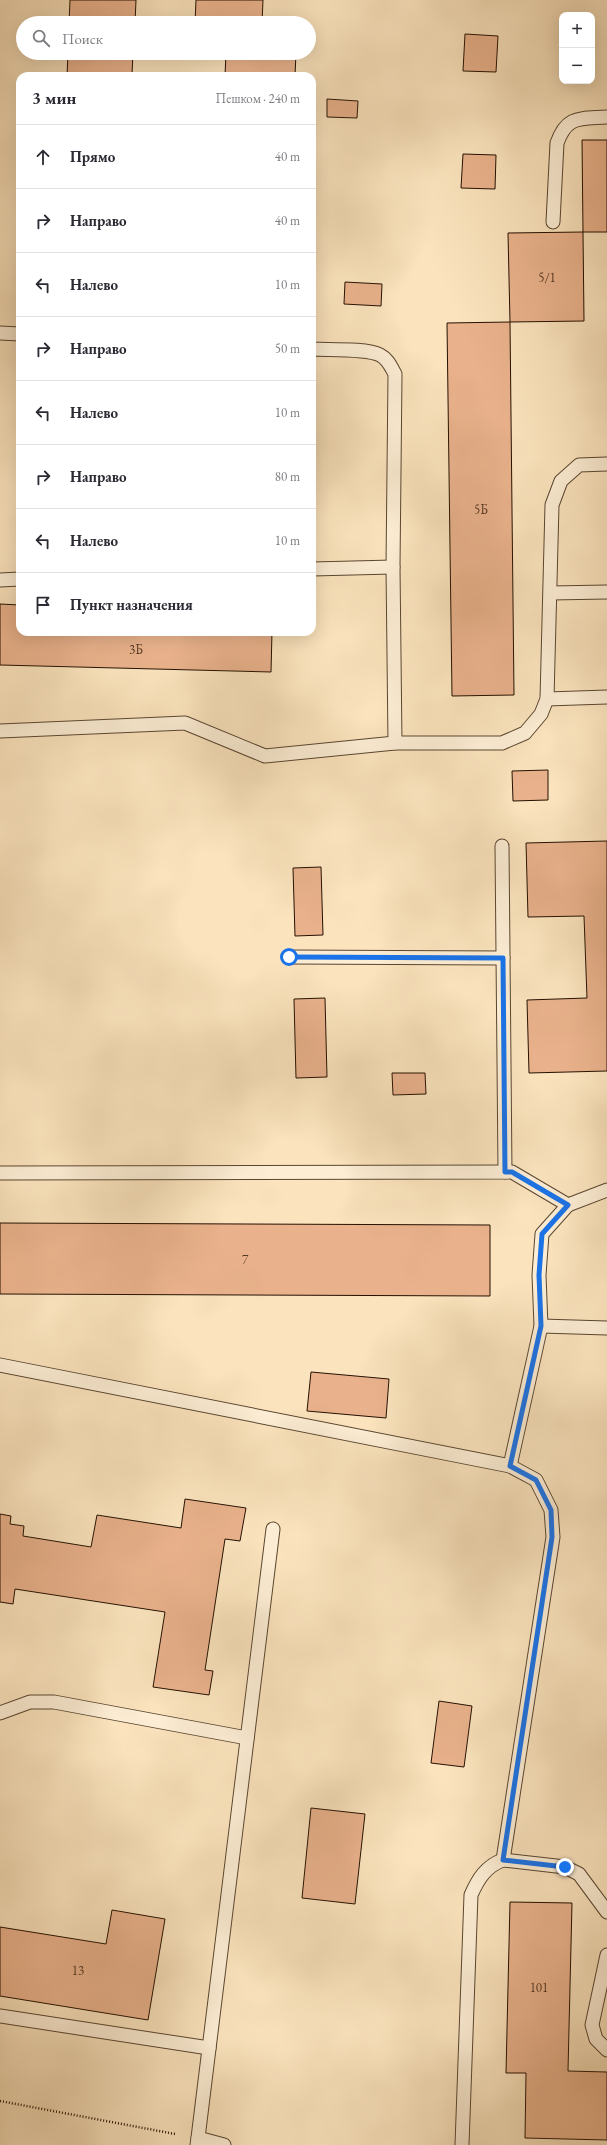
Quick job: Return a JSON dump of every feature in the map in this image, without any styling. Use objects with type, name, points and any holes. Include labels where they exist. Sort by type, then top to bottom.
[{"type":"lane","points":[[553,222],[556,144],[561,132],[568,122],[578,119],[607,117]]},
{"type":"lane","points":[[0,333],[16,334]]},
{"type":"lane","points":[[316,349],[367,352],[380,355],[390,363],[395,374],[393,567],[395,743]]},
{"type":"lane","points":[[0,731],[185,723],[265,756],[395,743],[502,743],[525,733],[541,714],[547,699],[551,593],[552,505],[561,481],[579,465],[607,464]]},
{"type":"lane","points":[[316,569],[393,567]]},
{"type":"lane","points":[[0,580],[16,579]]},
{"type":"lane","points":[[551,593],[607,592]]},
{"type":"lane","points":[[547,699],[607,697]]},
{"type":"lane","points":[[502,846],[505,1172]]},
{"type":"lane","points":[[289,957],[503,958]]},
{"type":"lane","points":[[0,1172],[512,1172],[568,1205]]},
{"type":"lane","points":[[510,1466],[541,1326],[539,1275],[542,1234],[568,1205],[607,1190]]},
{"type":"lane","points":[[541,1326],[607,1328]]},
{"type":"lane","points":[[0,1364],[510,1466],[536,1480],[551,1510],[552,1537],[503,1860]]},
{"type":"lane","points":[[224,2145],[197,2142],[273,1529]]},
{"type":"lane","points":[[0,1713],[30,1702],[54,1702],[247,1738]]},
{"type":"lane","points":[[462,2145],[471,1895],[477,1880],[494,1864],[503,1860],[565,1867],[579,1874],[607,1912]]},
{"type":"lane","points":[[607,1956],[592,2025],[596,2039],[607,2050]]},
{"type":"lane","points":[[0,2016],[208,2048]]},
{"type":"path","points":[[0,2102],[197,2142]]},
{"type":"building","points":[[70,0],[136,0],[135,16],[69,16]]},
{"type":"building","points":[[196,0],[263,0],[262,16],[195,16]]},
{"type":"building","points":[[465,34],[498,36],[496,72],[463,71]]},
{"type":"building","points":[[68,60],[133,60],[132,72],[67,72]]},
{"type":"building","points":[[226,60],[296,60],[295,72],[225,72]]},
{"type":"building","points":[[327,99],[358,101],[357,118],[327,117]]},
{"type":"building","points":[[582,140],[607,140],[607,232],[583,232]]},
{"type":"building","points":[[463,154],[496,155],[495,189],[461,188]]},
{"type":"building","points":[[583,232],[584,321],[510,322],[508,233]]},
{"type":"building","points":[[345,282],[382,284],[381,306],[344,304]]},
{"type":"building","points":[[510,322],[514,695],[452,696],[447,323]]},
{"type":"building","points":[[0,604],[16,605],[16,636],[272,636],[271,672],[0,665]]},
{"type":"building","points":[[548,770],[548,800],[513,801],[512,771]]},
{"type":"building","points":[[607,841],[607,1071],[529,1073],[527,1000],[587,998],[584,916],[528,917],[526,843]]},
{"type":"building","points":[[321,867],[323,935],[295,936],[293,868]]},
{"type":"building","points":[[325,998],[327,1077],[296,1078],[294,999]]},
{"type":"building","points":[[392,1073],[425,1073],[426,1094],[393,1095]]},
{"type":"building","points":[[0,1223],[490,1225],[490,1296],[0,1294]]},
{"type":"building","points":[[311,1372],[389,1379],[386,1418],[307,1411]]},
{"type":"building","points":[[185,1499],[246,1508],[240,1541],[225,1539],[205,1670],[213,1671],[209,1695],[153,1687],[165,1612],[15,1589],[13,1604],[0,1602],[0,1514],[11,1516],[10,1524],[24,1526],[23,1536],[91,1547],[97,1515],[181,1528]]},
{"type":"building","points":[[439,1701],[472,1706],[464,1767],[431,1763]]},
{"type":"building","points":[[311,1808],[365,1814],[355,1904],[302,1898]]},
{"type":"building","points":[[510,1902],[572,1903],[568,2071],[607,2072],[607,2140],[525,2138],[526,2073],[506,2073]]},
{"type":"building","points":[[112,1910],[165,1919],[148,2020],[0,1996],[0,1927],[106,1944]]},
{"type":"route","points":[[289,957],[503,958],[505,1172],[512,1172],[568,1205],[542,1234],[539,1275],[541,1326],[510,1466],[536,1480],[551,1510],[552,1537],[503,1860],[565,1867]]}]
